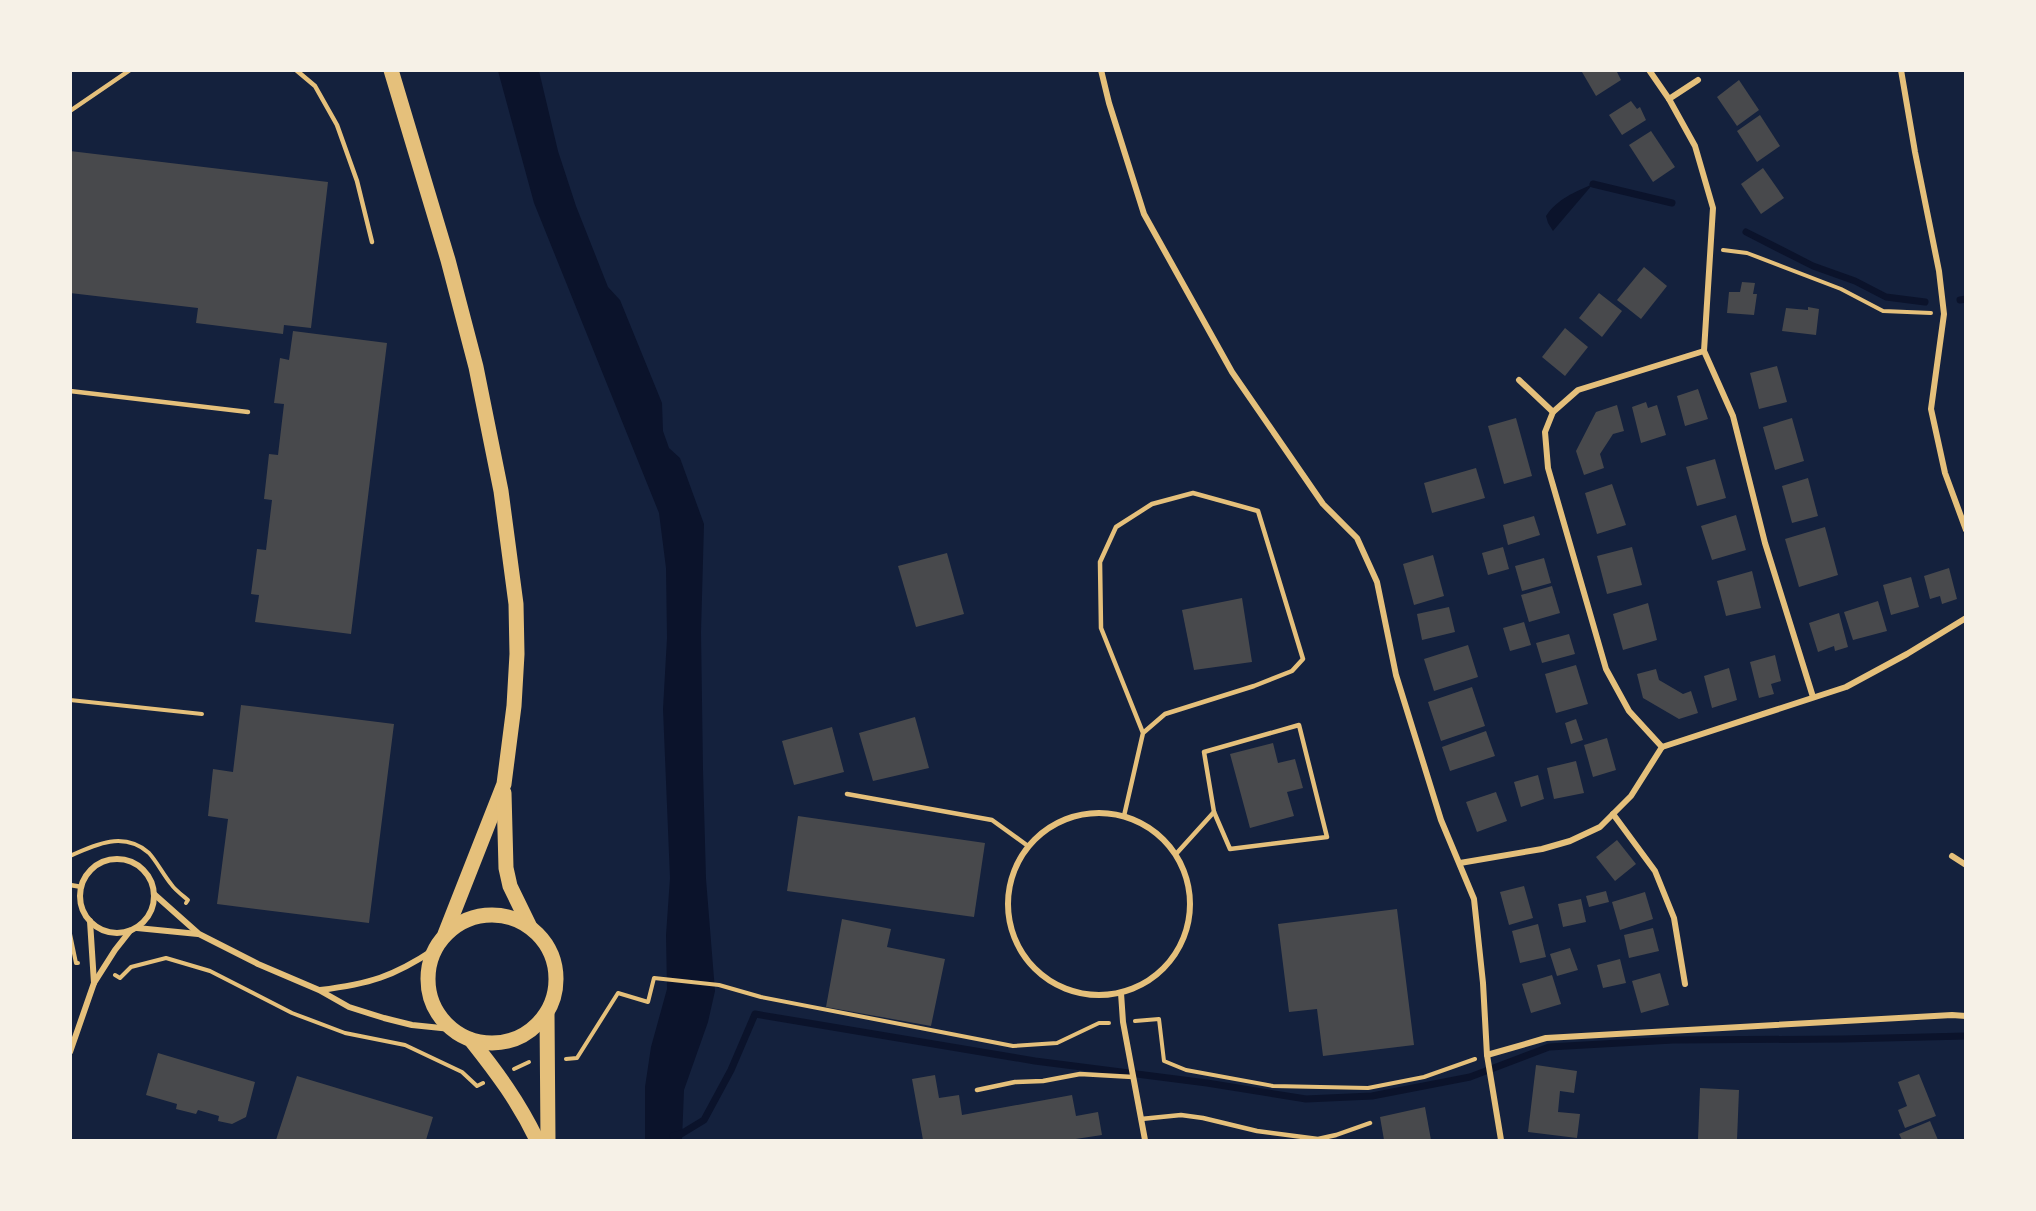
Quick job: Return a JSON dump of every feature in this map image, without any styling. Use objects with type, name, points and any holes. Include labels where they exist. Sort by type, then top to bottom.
[{"type":"main road","points":[[391,70],[430,195],[465,322],[491,439],[508,532],[516,604],[517,654],[512,735],[504,784],[506,868],[510,886],[529,925]]},
{"type":"main road","points":[[445,934],[460,922],[477,915],[495,914],[513,917],[529,925],[544,939],[554,956],[557,976],[555,996],[547,1014],[533,1030],[514,1040],[492,1044],[471,1040],[451,1029],[437,1012],[429,992],[428,970],[435,949],[445,934],[504,784]]},
{"type":"main road","points":[[547,1014],[548,1140]]},
{"type":"main road","points":[[471,1040],[500,1075],[524,1112],[537,1140]]},
{"type":"street","points":[[1101,70],[1144,214],[1232,372],[1323,504],[1357,538],[1377,582],[1396,675],[1441,820],[1474,899],[1483,983],[1487,1055],[1501,1140]]},
{"type":"street","points":[[1649,70],[1669,99],[1695,146],[1713,208],[1704,351],[1733,416],[1765,543],[1813,697]]},
{"type":"street","points":[[1901,70],[1939,271],[1944,314],[1931,409],[1945,473],[1965,530]]},
{"type":"street","points":[[1669,99],[1698,80]]},
{"type":"street","points":[[1662,747],[1629,711],[1606,669],[1548,468],[1545,432],[1553,412],[1578,390],[1704,351]]},
{"type":"street","points":[[1519,380],[1553,412]]},
{"type":"street","points":[[1460,863],[1542,849],[1570,841],[1600,827],[1630,796],[1662,747],[1845,687],[1907,654],[1965,618]]},
{"type":"street","points":[[1104,812],[1124,816],[1157,832],[1176,854],[1188,881],[1191,910],[1184,938],[1170,963],[1148,982],[1121,993],[1093,995],[1065,989],[1040,974],[1022,953],[1010,927],[1008,898],[1014,870],[1028,846],[1049,826],[1075,815],[1104,812]]},
{"type":"street","points":[[1613,814],[1655,871],[1674,918],[1685,984]]},
{"type":"street","points":[[1952,856],[1965,865]]},
{"type":"street","points":[[70,1052],[94,983],[104,966],[150,913],[154,894],[152,883],[137,865],[127,861],[104,862],[94,867],[82,887],[82,905],[90,921],[94,983]]},
{"type":"street","points":[[154,894],[199,934],[258,964],[319,990],[349,1007],[412,1024],[451,1029]]},
{"type":"street","points":[[90,921],[109,932],[120,933],[134,929],[199,934]]},
{"type":"street","points":[[319,990],[356,985],[378,979],[396,972],[435,949]]},
{"type":"street","points":[[1121,993],[1123,1022],[1145,1140]]},
{"type":"street","points":[[1487,1055],[1546,1038],[1965,1016]]},
{"type":"lane","points":[[70,111],[130,70]]},
{"type":"lane","points":[[296,70],[315,86],[337,124],[357,181],[372,242]]},
{"type":"lane","points":[[70,391],[248,412]]},
{"type":"lane","points":[[1124,816],[1143,733],[1101,628],[1100,562],[1116,527],[1152,504],[1193,493],[1258,511],[1303,659],[1292,671],[1254,686],[1165,714],[1143,733]]},
{"type":"lane","points":[[1299,725],[1327,837],[1230,849],[1215,812],[1204,752],[1299,725]]},
{"type":"lane","points":[[847,794],[992,820],[1028,846]]},
{"type":"lane","points":[[1176,854],[1215,812]]},
{"type":"lane","points":[[70,885],[82,887]]},
{"type":"lane","points":[[977,1090],[1015,1082],[1043,1082],[1080,1074],[1133,1077]]},
{"type":"lane","points":[[1141,1119],[1181,1115],[1257,1131],[1318,1139],[1370,1123]]},
{"type":"path","points":[[1711,248],[1747,253],[1841,289],[1883,311],[1944,314]]},
{"type":"path","points":[[70,700],[202,714]]},
{"type":"path","points":[[70,934],[75,963],[94,963]]},
{"type":"path","points":[[104,966],[120,978],[131,967],[166,958],[210,971],[292,1013],[345,1033],[405,1045],[462,1072],[477,1086],[534,1060],[577,1058],[618,993],[648,1002],[654,978],[719,986],[761,997],[1012,1046],[1057,1043],[1099,1023],[1159,1019],[1164,1061],[1186,1070],[1273,1086],[1368,1088],[1424,1077],[1487,1055]]},
{"type":"water","points":[[498,71],[539,71],[558,151],[576,206],[608,287],[620,300],[662,403],[663,431],[669,448],[680,458],[704,524],[701,632],[703,770],[706,879],[715,991],[708,1022],[684,1090],[682,1140],[645,1140],[645,1087],[651,1047],[667,989],[666,935],[670,878],[663,709],[667,638],[666,568],[659,513],[534,203]]},
{"type":"water","points":[[1593,184],[1553,231],[1546,216],[1550,210],[1567,197]]},
{"type":"building","points":[[1584,70],[1616,70],[1621,80],[1596,96],[1582,72]]},
{"type":"building","points":[[1739,80],[1759,110],[1737,126],[1717,97]]},
{"type":"building","points":[[1631,101],[1637,109],[1640,107],[1646,120],[1622,135],[1609,115]]},
{"type":"building","points":[[1760,115],[1780,146],[1757,162],[1737,131]]},
{"type":"building","points":[[1651,131],[1675,167],[1653,182],[1629,145]]},
{"type":"building","points":[[70,151],[328,182],[311,328],[284,325],[283,334],[196,323],[198,308],[70,293]]},
{"type":"building","points":[[1763,168],[1784,198],[1761,214],[1741,184]]},
{"type":"building","points":[[1644,267],[1667,286],[1641,319],[1617,300]]},
{"type":"building","points":[[1742,282],[1755,283],[1753,294],[1757,294],[1754,315],[1727,313],[1729,292],[1740,292]]},
{"type":"building","points":[[1599,293],[1622,311],[1602,337],[1579,318]]},
{"type":"building","points":[[1808,307],[1819,309],[1816,335],[1782,331],[1786,308],[1808,310]]},
{"type":"building","points":[[1565,328],[1588,347],[1565,376],[1542,357]]},
{"type":"building","points":[[293,331],[387,343],[351,634],[255,622],[259,595],[251,594],[257,549],[266,550],[272,500],[264,499],[269,454],[278,455],[284,404],[274,403],[280,358],[289,360]]},
{"type":"building","points":[[1777,366],[1787,402],[1759,409],[1750,373]]},
{"type":"building","points":[[1698,389],[1708,419],[1685,426],[1677,396]]},
{"type":"building","points":[[1646,402],[1648,408],[1657,405],[1666,435],[1641,443],[1632,407]]},
{"type":"building","points":[[1617,405],[1624,431],[1613,434],[1600,454],[1604,468],[1584,475],[1576,451],[1596,412]]},
{"type":"building","points":[[1516,418],[1532,476],[1504,484],[1488,426]]},
{"type":"building","points":[[1792,418],[1804,461],[1775,470],[1763,427]]},
{"type":"building","points":[[1715,459],[1726,498],[1697,506],[1686,467]]},
{"type":"building","points":[[1476,468],[1485,498],[1432,513],[1424,483]]},
{"type":"building","points":[[1808,478],[1818,516],[1792,523],[1782,486]]},
{"type":"building","points":[[1612,484],[1626,525],[1597,534],[1585,493]]},
{"type":"building","points":[[1736,515],[1746,550],[1712,560],[1701,526]]},
{"type":"building","points":[[1534,516],[1540,535],[1508,545],[1503,525]]},
{"type":"building","points":[[1825,527],[1838,575],[1799,587],[1785,539]]},
{"type":"building","points":[[1503,547],[1509,569],[1488,575],[1482,553]]},
{"type":"building","points":[[1632,547],[1642,585],[1607,594],[1597,556]]},
{"type":"building","points":[[947,553],[964,614],[916,627],[898,566]]},
{"type":"building","points":[[1433,555],[1444,596],[1414,605],[1403,564]]},
{"type":"building","points":[[1544,558],[1551,583],[1522,591],[1515,566]]},
{"type":"building","points":[[1949,568],[1957,599],[1942,604],[1940,596],[1930,599],[1924,576]]},
{"type":"building","points":[[1752,571],[1761,608],[1726,616],[1717,581]]},
{"type":"building","points":[[1911,577],[1919,607],[1891,615],[1883,585]]},
{"type":"building","points":[[1552,586],[1560,613],[1529,622],[1521,595]]},
{"type":"building","points":[[1242,598],[1252,662],[1194,670],[1182,610]]},
{"type":"building","points":[[1878,601],[1887,631],[1853,640],[1844,612]]},
{"type":"building","points":[[1648,603],[1657,640],[1623,650],[1613,614]]},
{"type":"building","points":[[1449,607],[1455,632],[1422,640],[1417,614]]},
{"type":"building","points":[[1839,613],[1848,647],[1835,651],[1834,646],[1818,652],[1809,623]]},
{"type":"building","points":[[1524,622],[1531,645],[1510,651],[1503,628]]},
{"type":"building","points":[[1569,634],[1575,654],[1542,663],[1536,643]]},
{"type":"building","points":[[1468,645],[1478,677],[1434,691],[1424,659]]},
{"type":"building","points":[[1775,655],[1781,681],[1771,684],[1774,694],[1759,698],[1750,662]]},
{"type":"building","points":[[1576,665],[1588,704],[1556,713],[1545,674]]},
{"type":"building","points":[[1729,668],[1737,700],[1712,708],[1704,676]]},
{"type":"building","points":[[1656,669],[1659,680],[1683,694],[1691,691],[1698,713],[1679,719],[1643,698],[1637,674]]},
{"type":"building","points":[[1472,687],[1485,726],[1441,741],[1428,702]]},
{"type":"building","points":[[241,705],[394,724],[369,923],[217,904],[228,819],[208,816],[213,769],[233,772]]},
{"type":"building","points":[[915,717],[929,768],[873,781],[859,733]]},
{"type":"building","points":[[1576,719],[1583,740],[1571,744],[1565,723]]},
{"type":"building","points":[[832,727],[844,772],[794,785],[782,741]]},
{"type":"building","points":[[1486,731],[1495,756],[1450,771],[1442,747]]},
{"type":"building","points":[[1607,738],[1616,770],[1593,777],[1584,745]]},
{"type":"building","points":[[1273,743],[1278,763],[1295,759],[1303,788],[1287,792],[1294,816],[1250,828],[1230,754]]},
{"type":"building","points":[[1576,761],[1584,793],[1554,799],[1547,768]]},
{"type":"building","points":[[1538,775],[1544,799],[1521,807],[1514,782]]},
{"type":"building","points":[[1496,792],[1507,821],[1477,832],[1466,802]]},
{"type":"building","points":[[798,816],[985,843],[974,917],[787,891]]},
{"type":"building","points":[[1617,840],[1636,864],[1615,881],[1596,857]]},
{"type":"building","points":[[1524,886],[1533,918],[1509,925],[1500,892]]},
{"type":"building","points":[[1606,891],[1609,902],[1589,907],[1586,896]]},
{"type":"building","points":[[1645,892],[1653,919],[1620,930],[1612,902]]},
{"type":"building","points":[[1581,899],[1586,922],[1563,927],[1558,904]]},
{"type":"building","points":[[1397,909],[1414,1045],[1323,1056],[1317,1009],[1289,1012],[1278,924]]},
{"type":"building","points":[[842,919],[891,929],[887,947],[945,959],[931,1026],[826,1007]]},
{"type":"building","points":[[1538,924],[1546,957],[1520,963],[1512,931]]},
{"type":"building","points":[[1653,928],[1659,951],[1629,958],[1624,935]]},
{"type":"building","points":[[1570,948],[1578,970],[1557,976],[1550,954]]},
{"type":"building","points":[[1620,959],[1626,983],[1603,988],[1597,965]]},
{"type":"building","points":[[1660,973],[1669,1005],[1641,1013],[1632,981]]},
{"type":"building","points":[[1552,975],[1561,1004],[1531,1013],[1522,984]]},
{"type":"building","points":[[158,1053],[255,1082],[246,1117],[232,1124],[218,1121],[219,1116],[198,1110],[196,1114],[176,1109],[177,1104],[146,1095]]},
{"type":"building","points":[[1536,1065],[1577,1071],[1574,1093],[1560,1091],[1558,1112],[1580,1114],[1577,1138],[1528,1132]]},
{"type":"building","points":[[1919,1074],[1936,1116],[1905,1128],[1898,1110],[1907,1106],[1898,1082]]},
{"type":"building","points":[[935,1075],[939,1098],[959,1095],[962,1115],[1072,1095],[1076,1116],[1098,1112],[1102,1135],[1069,1140],[923,1140],[912,1079]]},
{"type":"building","points":[[297,1076],[433,1117],[426,1140],[276,1140]]},
{"type":"building","points":[[1700,1088],[1739,1090],[1737,1140],[1698,1140]]},
{"type":"building","points":[[1425,1107],[1431,1140],[1384,1140],[1380,1117]]},
{"type":"building","points":[[1930,1121],[1938,1140],[1902,1140],[1899,1134]]},
{"type":"waterway","points":[[1593,184],[1672,203]]},
{"type":"waterway","points":[[1746,232],[1813,266],[1855,281],[1886,297],[1925,302]]},
{"type":"waterway","points":[[1960,300],[1966,299]]},
{"type":"waterway","points":[[673,1136],[681,1134],[704,1120],[731,1070],[755,1014],[1035,1061],[1207,1083],[1306,1099],[1372,1096],[1470,1077],[1549,1047],[1673,1040],[1966,1036]]}]
